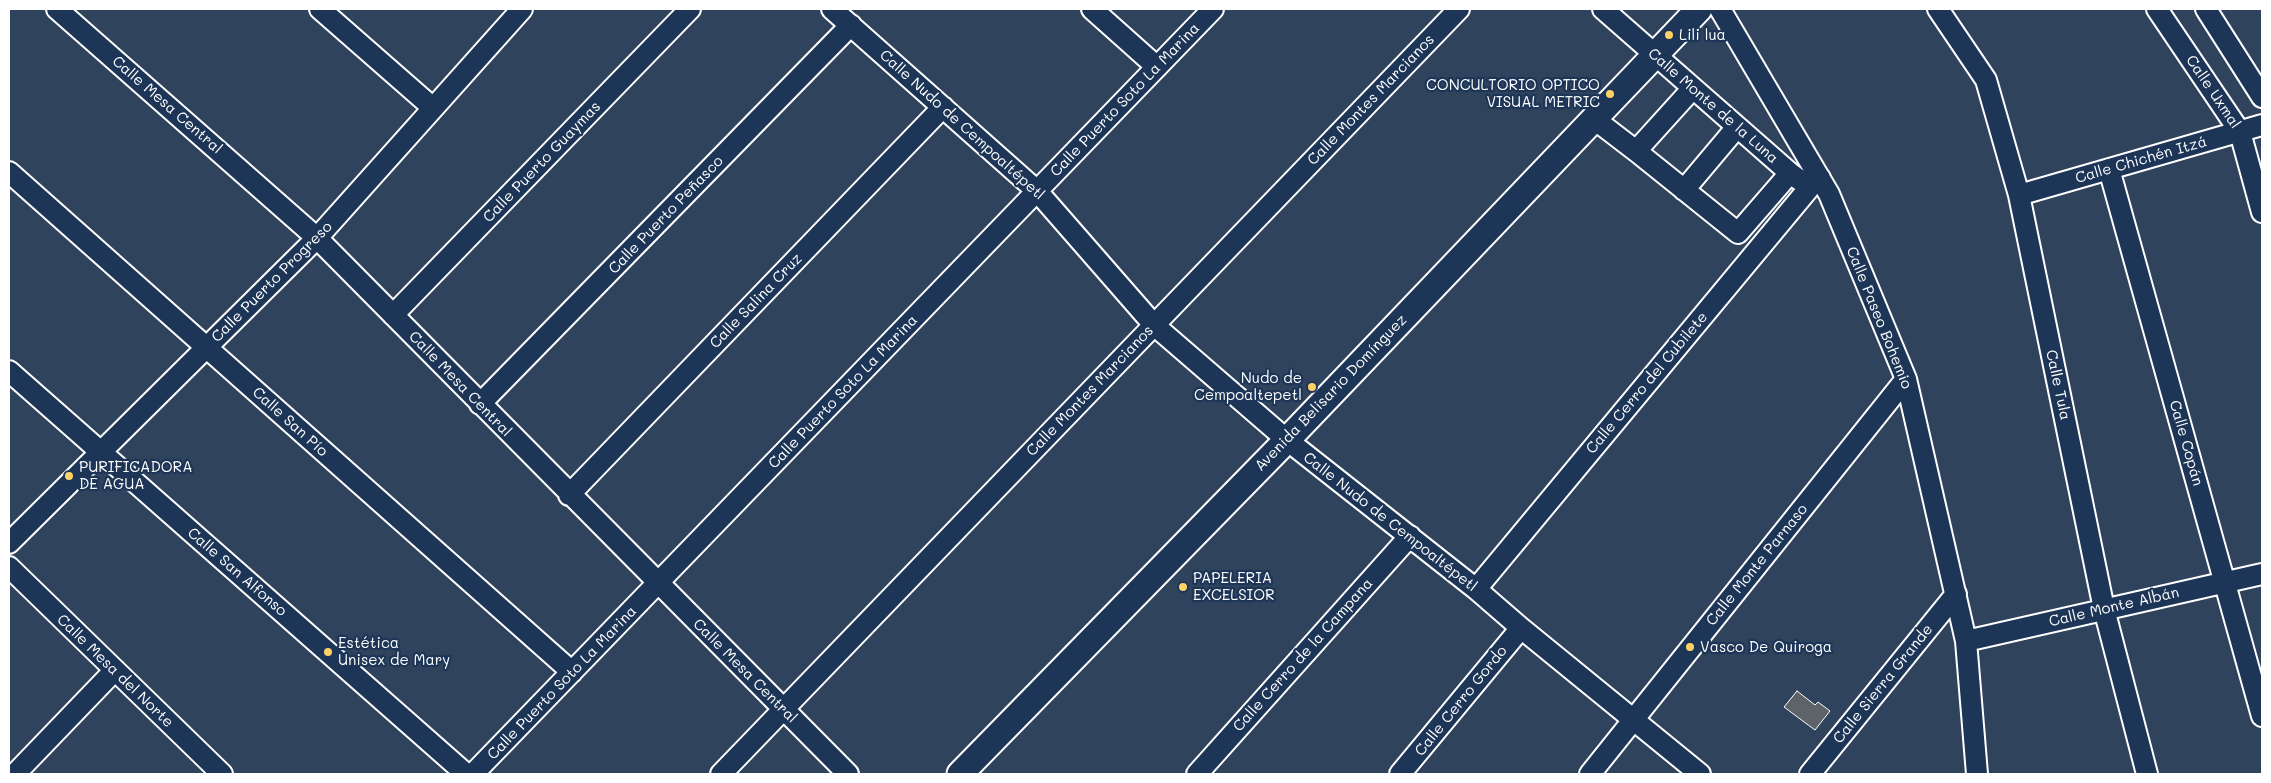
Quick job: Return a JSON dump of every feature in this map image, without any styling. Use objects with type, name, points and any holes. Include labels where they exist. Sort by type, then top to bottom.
[{"type":"main road","name":"Avenida Belisario Domínguez","points":[[960,774],[1287,440],[1699,9]]},
{"type":"street","name":"Calle Mesa Central","points":[[58,9],[317,238],[569,495],[848,774]]},
{"type":"street","points":[[320,9],[433,108]]},
{"type":"street","name":"Calle Puerto Progreso","points":[[9,542],[317,238],[522,9]]},
{"type":"street","name":"Calle Puerto Guaymas","points":[[393,316],[690,9]]},
{"type":"street","name":"Calle Nudo de Cempoaltépetl","points":[[832,9],[1037,191],[1154,325],[1287,440],[1476,589],[1700,774]]},
{"type":"street","points":[[1092,9],[1157,67]]},
{"type":"street","name":"Calle Puerto Soto La Marina","points":[[473,774],[1214,9]]},
{"type":"street","name":"Calle Montes Marcianos","points":[[721,774],[1459,9]]},
{"type":"street","name":"Calle Monte de la Luna","points":[[1603,9],[1790,173],[1820,186]]},
{"type":"street","name":"Calle Paseo Bohemio","points":[[1720,9],[1820,186],[1906,379],[1966,641],[1977,774]]},
{"type":"street","name":"Calle Tula","points":[[1938,9],[1986,80],[2019,195],[2104,610],[2147,774]]},
{"type":"street","name":"Calle Uxmal","points":[[2157,9],[2240,132],[2262,212]]},
{"type":"street","points":[[2206,9],[2262,97]]},
{"type":"street","name":"Calle Puerto Peñasco","points":[[480,404],[851,25]]},
{"type":"street","points":[[1636,151],[1694,88]]},
{"type":"street","name":"Calle Salina Cruz","points":[[569,495],[943,107]]},
{"type":"street","points":[[1594,118],[1738,233],[1790,173]]},
{"type":"street","name":"Calle Chichén Itzá","points":[[2019,195],[2262,125]]},
{"type":"street","points":[[1684,190],[1737,127]]},
{"type":"street","name":"Calle Copán","points":[[2109,169],[2262,716]]},
{"type":"street","name":"Calle San Pío","points":[[9,172],[572,672]]},
{"type":"street","name":"Calle Cerro del Cubilete","points":[[1476,589],[1820,186]]},
{"type":"street","name":"Calle San Alfonso","points":[[9,371],[466,774]]},
{"type":"street","name":"Calle Monte Parnaso","points":[[1590,774],[1906,379]]},
{"type":"street","name":"Calle Cerro de la Campana","points":[[1197,774],[1410,536]]},
{"type":"street","name":"Calle Mesa del Norte","points":[[9,567],[222,774]]},
{"type":"street","name":"Calle Monte Albán","points":[[1966,641],[2262,574]]},
{"type":"street","name":"Calle Sierra Grande","points":[[1810,774],[1956,594]]},
{"type":"street","name":"Calle Cerro Gordo","points":[[1400,774],[1521,628]]},
{"type":"street","points":[[15,774],[115,670]]},
{"type":"building","points":[[1797,691],[1815,705],[1818,702],[1830,711],[1815,730],[1784,707]]},
{"type":"place","name":"Lili lua","points":[[1669,35]]},
{"type":"place","name":"CONCULTORIO OPTICO VISUAL METRIC","points":[[1610,94]]},
{"type":"place","name":"Nudo de Cempoaltepetl","points":[[1312,387]]},
{"type":"place","name":"PURIFICADORA DE AGUA","points":[[69,476]]},
{"type":"place","name":"PAPELERIA EXCELSIOR","points":[[1183,587]]},
{"type":"place","name":"Vasco De Quiroga","points":[[1690,647]]},
{"type":"place","name":"Estética Unisex de Mary","points":[[328,652]]}]
